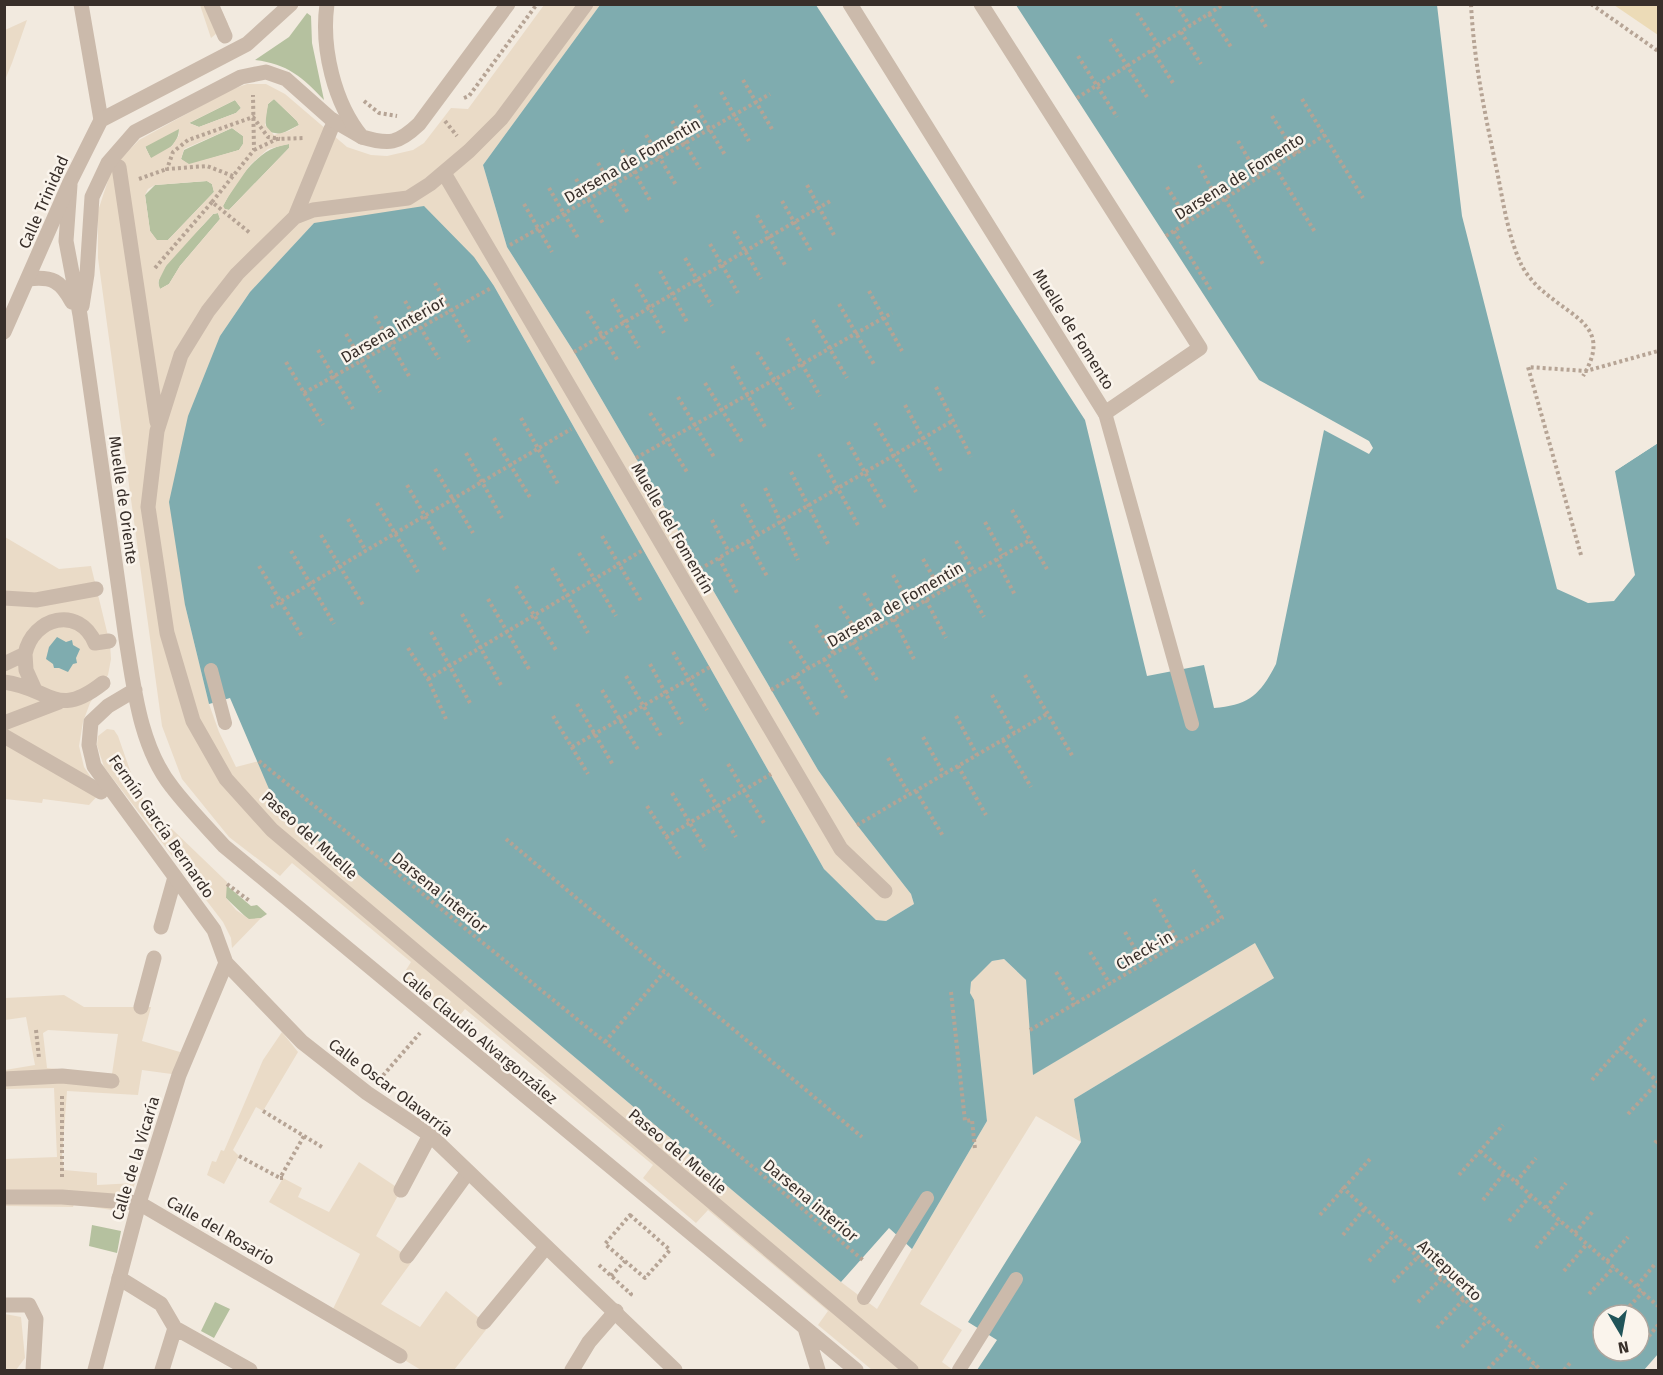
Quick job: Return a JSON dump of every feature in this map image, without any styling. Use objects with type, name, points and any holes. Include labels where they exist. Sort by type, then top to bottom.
[{"type":"street","points":[[81,4],[101,120],[247,44],[291,4]]},
{"type":"street","points":[[212,4],[225,36]]},
{"type":"street","points":[[327,4],[326,37],[331,68],[351,124],[362,137],[390,142],[404,138],[419,124],[508,4]]},
{"type":"street","name":"Paseo del Muelle","points":[[586,4],[501,119],[444,172],[408,198],[313,210],[295,217],[265,245],[208,311],[181,356],[158,427],[148,507],[167,633],[194,721],[226,779],[272,830],[911,1371]]},
{"type":"street","name":"Muelle de Fomento","points":[[850,4],[1105,413],[1200,348],[981,4]]},
{"type":"street","name":"Muelle de Oriente","points":[[80,315],[87,274],[92,197],[108,164],[135,132],[240,77],[266,72],[286,79],[331,119],[362,137]]},
{"type":"street","name":"Calle Trinidad","points":[[4,332],[70,182],[101,120]]},
{"type":"street","points":[[295,217],[331,129]]},
{"type":"street","points":[[119,167],[158,427]]},
{"type":"street","name":"Muelle del Fomentín","points":[[444,172],[841,849],[885,891]]},
{"type":"street","name":"Muelle de Oriente","points":[[70,182],[66,241],[80,315],[135,690]]},
{"type":"street","name":"Muelle de Oriente","points":[[28,279],[46,277],[56,280],[64,286],[80,315]]},
{"type":"street","points":[[4,598],[36,600],[96,589]]},
{"type":"street","points":[[46,598],[52,621]]},
{"type":"street","points":[[35,690],[26,670],[25,654],[33,633],[52,621],[75,622],[84,628],[95,643],[109,641]]},
{"type":"street","points":[[4,664],[25,654]]},
{"type":"street","points":[[4,682],[21,684],[59,702]]},
{"type":"street","points":[[4,723],[59,702],[86,696],[103,683]]},
{"type":"street","name":"Fermín García Bernardo","points":[[135,690],[108,706],[91,722],[89,745],[94,766],[214,930],[226,963]]},
{"type":"street","name":"Calle Claudio Alvargonzález","points":[[135,690],[159,767],[171,787],[224,846],[856,1371]]},
{"type":"street","points":[[4,736],[101,792]]},
{"type":"street","points":[[161,927],[175,878]]},
{"type":"street","points":[[141,1007],[154,958]]},
{"type":"street","name":"Calle Oscar Olavarría","points":[[226,963],[302,1042],[367,1093],[430,1136],[616,1311],[675,1371]]},
{"type":"street","name":"Calle de la Vicaría","points":[[95,1371],[139,1203],[178,1075],[226,963]]},
{"type":"street","points":[[4,1079],[62,1077],[112,1081]]},
{"type":"street","points":[[401,1190],[430,1136]]},
{"type":"street","points":[[407,1256],[468,1172]]},
{"type":"street","name":"Calle del Rosario","points":[[4,1197],[62,1197],[139,1203],[400,1356]]},
{"type":"street","points":[[484,1322],[546,1247]]},
{"type":"street","points":[[119,1278],[161,1304],[175,1328],[250,1371]]},
{"type":"street","points":[[4,1305],[29,1305],[36,1319],[33,1371]]},
{"type":"street","points":[[572,1371],[589,1342],[616,1311]]},
{"type":"street","points":[[162,1371],[175,1328]]},
{"type":"street","points":[[806,1328],[818,1371]]},
{"type":"lane","points":[[1105,413],[1192,724]]},
{"type":"lane","points":[[211,670],[225,723]]},
{"type":"lane","points":[[864,1298],[927,1198]]},
{"type":"lane","points":[[959,1371],[1016,1279]]},
{"type":"path","points":[[461,99],[469,96],[537,4]]},
{"type":"path","points":[[1176,4],[1190,26]]},
{"type":"path","points":[[1252,4],[1266,27]]},
{"type":"path","points":[[1471,4],[1473,56],[1503,201],[1521,265],[1543,291],[1576,314],[1591,330],[1595,351],[1583,376]]},
{"type":"path","points":[[1592,4],[1659,51]]},
{"type":"path","points":[[1077,98],[1222,5]]},
{"type":"path","points":[[1137,13],[1159,46]]},
{"type":"path","points":[[1209,14],[1231,47]]},
{"type":"path","points":[[1181,32],[1202,64]]},
{"type":"path","points":[[1110,39],[1148,98]]},
{"type":"path","points":[[1152,50],[1173,83]]},
{"type":"path","points":[[1078,56],[1117,117]]},
{"type":"path","points":[[744,80],[772,129]]},
{"type":"path","points":[[246,90],[253,90],[254,150]]},
{"type":"path","points":[[721,92],[750,141]]},
{"type":"path","name":"Darsena de Fomentin","points":[[507,247],[770,94]]},
{"type":"path","points":[[360,97],[386,115],[393,117],[406,112]]},
{"type":"path","points":[[1302,99],[1363,198]]},
{"type":"path","points":[[434,105],[469,151]]},
{"type":"path","points":[[695,105],[725,155]]},
{"type":"path","points":[[1272,116],[1296,154]]},
{"type":"path","points":[[253,117],[268,136],[280,139]]},
{"type":"path","points":[[167,169],[173,152],[189,140],[253,117]]},
{"type":"path","points":[[672,121],[700,169]]},
{"type":"path","points":[[137,288],[254,150],[280,139],[290,137],[302,140],[308,133]]},
{"type":"path","points":[[646,135],[676,185]]},
{"type":"path","name":"Darsena de Fomento","points":[[1166,236],[1325,135]]},
{"type":"path","points":[[1238,141],[1259,177]]},
{"type":"path","points":[[622,150],[651,202]]},
{"type":"path","points":[[598,163],[628,213]]},
{"type":"path","points":[[1199,165],[1219,203]]},
{"type":"path","points":[[122,184],[167,169],[207,166],[233,176]]},
{"type":"path","points":[[1275,167],[1315,232]]},
{"type":"path","points":[[576,179],[604,225]]},
{"type":"path","points":[[807,185],[834,235]]},
{"type":"path","points":[[1167,187],[1189,222]]},
{"type":"path","points":[[549,188],[578,238]]},
{"type":"path","points":[[1225,199],[1264,266]]},
{"type":"path","points":[[574,352],[832,200]]},
{"type":"path","points":[[782,201],[811,251]]},
{"type":"path","points":[[212,202],[265,245]]},
{"type":"path","points":[[524,204],[552,252]]},
{"type":"path","points":[[757,215],[785,265]]},
{"type":"path","points":[[734,231],[761,279]]},
{"type":"path","points":[[1174,231],[1212,292]]},
{"type":"path","points":[[710,244],[738,293]]},
{"type":"path","points":[[685,258],[712,306]]},
{"type":"path","points":[[660,271],[687,322]]},
{"type":"path","points":[[435,283],[469,342]]},
{"type":"path","points":[[636,284],[664,333]]},
{"type":"path","name":"Darsena interior","points":[[304,393],[494,286]]},
{"type":"path","points":[[869,291],[902,351]]},
{"type":"path","points":[[612,299],[639,348]]},
{"type":"path","points":[[405,301],[440,359]]},
{"type":"path","points":[[839,304],[875,366]]},
{"type":"path","points":[[587,311],[618,361]]},
{"type":"path","points":[[636,458],[892,313]]},
{"type":"path","points":[[375,316],[409,376]]},
{"type":"path","points":[[813,320],[848,378]]},
{"type":"path","points":[[346,334],[380,392]]},
{"type":"path","points":[[787,338],[820,396]]},
{"type":"path","points":[[318,351],[353,409]]},
{"type":"path","points":[[1581,555],[1528,366],[1586,371],[1659,351]]},
{"type":"path","points":[[757,352],[793,409]]},
{"type":"path","points":[[286,362],[323,425]]},
{"type":"path","points":[[732,366],[765,427]]},
{"type":"path","points":[[705,383],[742,442]]},
{"type":"path","points":[[936,387],[971,457]]},
{"type":"path","points":[[678,396],[714,458]]},
{"type":"path","points":[[905,405],[941,471]]},
{"type":"path","points":[[650,413],[687,472]]},
{"type":"path","points":[[521,418],[559,486]]},
{"type":"path","points":[[700,568],[954,420]]},
{"type":"path","points":[[876,423],[916,492]]},
{"type":"path","points":[[272,607],[574,427]]},
{"type":"path","points":[[494,438],[531,499]]},
{"type":"path","points":[[848,442],[885,508]]},
{"type":"path","points":[[466,453],[502,518]]},
{"type":"path","points":[[819,454],[859,527]]},
{"type":"path","points":[[435,469],[473,533]]},
{"type":"path","points":[[791,472],[828,544]]},
{"type":"path","points":[[407,486],[446,550]]},
{"type":"path","points":[[765,488],[798,561]]},
{"type":"path","points":[[377,503],[418,572]]},
{"type":"path","points":[[742,504],[758,535]]},
{"type":"path","points":[[1012,510],[1047,569]]},
{"type":"path","points":[[348,519],[366,551]]},
{"type":"path","points":[[712,520],[729,552]]},
{"type":"path","points":[[985,522],[1003,555]]},
{"type":"path","points":[[321,535],[363,605]]},
{"type":"path","points":[[602,536],[641,601]]},
{"type":"path","name":"Darsena de Fomentin","points":[[771,690],[1030,540]]},
{"type":"path","points":[[748,541],[767,576]]},
{"type":"path","points":[[956,541],[974,572]]},
{"type":"path","points":[[428,679],[644,550]]},
{"type":"path","points":[[291,551],[334,624]]},
{"type":"path","points":[[579,553],[616,616]]},
{"type":"path","points":[[719,558],[737,593]]},
{"type":"path","points":[[923,559],[941,591]]},
{"type":"path","points":[[996,559],[1015,595]]},
{"type":"path","points":[[259,566],[303,638]]},
{"type":"path","points":[[552,568],[588,633]]},
{"type":"path","points":[[893,575],[912,608]]},
{"type":"path","points":[[963,579],[984,617]]},
{"type":"path","points":[[516,586],[556,651]]},
{"type":"path","points":[[864,593],[883,625]]},
{"type":"path","points":[[488,598],[529,669]]},
{"type":"path","points":[[926,600],[946,638]]},
{"type":"path","points":[[840,606],[861,638]]},
{"type":"path","points":[[462,614],[501,687]]},
{"type":"path","points":[[894,619],[914,659]]},
{"type":"path","points":[[816,625],[834,654]]},
{"type":"path","points":[[431,632],[470,703]]},
{"type":"path","points":[[790,641],[809,669]]},
{"type":"path","points":[[853,642],[877,680]]},
{"type":"path","points":[[408,648],[428,679],[446,719]]},
{"type":"path","points":[[673,652],[707,710]]},
{"type":"path","points":[[824,659],[847,699]]},
{"type":"path","points":[[650,664],[682,724]]},
{"type":"path","points":[[572,747],[710,667]]},
{"type":"path","points":[[1025,675],[1073,757]]},
{"type":"path","points":[[626,676],[661,736]]},
{"type":"path","points":[[795,676],[818,715]]},
{"type":"path","points":[[602,690],[639,751]]},
{"type":"path","points":[[992,695],[1014,733]]},
{"type":"path","points":[[577,704],[613,765]]},
{"type":"path","points":[[857,825],[1047,714]]},
{"type":"path","points":[[553,716],[588,774]]},
{"type":"path","points":[[956,716],[977,755]]},
{"type":"path","points":[[923,737],[944,774]]},
{"type":"path","points":[[1003,740],[1031,787]]},
{"type":"path","points":[[888,758],[909,795]]},
{"type":"path","name":"Darsena interior","points":[[259,761],[605,1042],[864,1261]]},
{"type":"path","points":[[728,764],[764,824]]},
{"type":"path","points":[[958,766],[986,815]]},
{"type":"path","points":[[666,837],[771,774]]},
{"type":"path","points":[[701,779],[736,837]]},
{"type":"path","points":[[916,790],[943,836]]},
{"type":"path","points":[[672,793],[706,850]]},
{"type":"path","points":[[647,806],[680,858]]},
{"type":"path","points":[[506,839],[862,1137]]},
{"type":"path","name":"Check-in","points":[[1030,1030],[1222,918],[1193,870]]},
{"type":"path","points":[[227,884],[250,902]]},
{"type":"path","points":[[1154,899],[1179,943]]},
{"type":"path","points":[[1125,932],[1144,964]]},
{"type":"path","points":[[1090,952],[1110,984]]},
{"type":"path","points":[[605,1042],[664,972]]},
{"type":"path","points":[[1056,972],[1076,1004]]},
{"type":"path","points":[[951,992],[964,1121],[972,1120],[975,1149]]},
{"type":"path","points":[[1592,1080],[1646,1019]]},
{"type":"path","points":[[36,1030],[41,1077]]},
{"type":"path","points":[[367,1093],[420,1033]]},
{"type":"path","points":[[1621,1047],[1658,1082],[1628,1114]]},
{"type":"path","points":[[62,1077],[62,1197]]},
{"type":"path","points":[[263,1111],[322,1147]]},
{"type":"path","points":[[1459,1175],[1503,1125]]},
{"type":"path","points":[[239,1156],[281,1178],[304,1136]]},
{"type":"path","points":[[1480,1151],[1659,1306]]},
{"type":"path","points":[[1516,1182],[1536,1158]]},
{"type":"path","points":[[1320,1215],[1342,1187],[1370,1159]]},
{"type":"path","points":[[1483,1200],[1505,1172]]},
{"type":"path","points":[[1546,1208],[1566,1183]]},
{"type":"path","name":"Antepuerto","points":[[1342,1187],[1540,1371]]},
{"type":"path","points":[[1509,1221],[1531,1195]]},
{"type":"path","points":[[1343,1235],[1365,1208]]},
{"type":"path","points":[[1575,1233],[1594,1210]]},
{"type":"path","points":[[630,1215],[670,1250],[645,1278],[625,1261],[605,1244],[630,1215]]},
{"type":"path","points":[[1536,1248],[1560,1220]]},
{"type":"path","points":[[1369,1260],[1394,1235]]},
{"type":"path","points":[[1607,1261],[1628,1237]]},
{"type":"path","points":[[1564,1271],[1587,1244]]},
{"type":"path","points":[[1393,1282],[1418,1257]]},
{"type":"path","points":[[611,1276],[625,1261]]},
{"type":"path","points":[[1637,1286],[1655,1264]]},
{"type":"path","points":[[1589,1294],[1614,1267]]},
{"type":"path","points":[[604,1270],[622,1286]]},
{"type":"path","points":[[1418,1302],[1441,1279]]},
{"type":"path","points":[[1632,1303],[1643,1292]]},
{"type":"path","points":[[1437,1328],[1464,1299]]},
{"type":"path","points":[[1462,1347],[1487,1321]]},
{"type":"path","points":[[1488,1369],[1512,1344]]},
{"type":"path","points":[[1564,1371],[1571,1362]]},
{"type":"path","points":[[1530,1371],[1535,1365]]},
{"type":"green space","points":[[307,13],[311,16],[312,43],[324,100],[309,85],[286,68],[255,60],[289,37]]},
{"type":"green space","points":[[274,99],[299,125],[281,134],[269,132],[266,115],[268,104]]},
{"type":"green space","points":[[235,100],[241,108],[236,113],[199,127],[189,123]]},
{"type":"green space","points":[[179,128],[174,144],[151,159],[145,146]]},
{"type":"green space","points":[[232,128],[243,136],[243,144],[239,150],[189,165],[181,159],[184,150]]},
{"type":"green space","points":[[291,145],[289,148],[229,210],[224,209],[223,206],[242,176],[258,158],[278,146]]},
{"type":"green space","points":[[207,181],[212,184],[214,192],[168,240],[157,241],[150,231],[145,195],[155,185]]},
{"type":"green space","points":[[218,213],[220,219],[180,266],[169,284],[160,289],[159,281],[169,261],[213,214]]},
{"type":"green space","points":[[225,884],[251,906],[257,905],[267,914],[261,918],[249,920],[226,898]]},
{"type":"green space","points":[[92,1225],[121,1231],[117,1253],[89,1246]]},
{"type":"green space","points":[[215,1302],[230,1309],[214,1338],[201,1331]]},
{"type":"sand","points":[[1614,5],[1658,5],[1658,35]]},
{"type":"shaded area","points":[[200,5],[219,5],[228,24],[211,38]]},
{"type":"shaded area","points":[[544,5],[600,5],[483,165],[507,247],[574,352],[818,770],[857,825],[911,894],[914,904],[886,921],[876,920],[824,869],[494,286],[314,223],[250,292],[220,336],[185,605],[209,704],[219,732],[236,767],[259,761],[269,789],[283,811],[841,1282],[877,1309],[987,1121],[970,993],[971,982],[980,972],[992,961],[1004,959],[1026,980],[1034,1074],[1255,942],[1274,978],[1074,1099],[1081,1142],[1036,1116],[920,1304],[962,1330],[942,1362],[953,1370],[872,1370],[818,1325],[828,1311],[708,1210],[696,1223],[643,1178],[653,1165],[465,1009],[455,1021],[401,978],[411,962],[292,863],[280,876],[229,837],[182,779],[162,726],[98,258],[98,211],[112,168],[139,140],[230,90],[247,84],[266,84],[285,94],[347,147],[371,155],[387,156],[413,150],[424,143],[451,108],[468,109]],"holes":[[[274,99],[299,125],[289,131],[274,135],[265,125],[268,104]],[[235,100],[241,108],[236,113],[199,127],[189,123]],[[232,128],[243,136],[243,144],[239,150],[189,164],[181,159],[184,149]],[[179,129],[179,135],[172,146],[151,158],[145,147]],[[289,144],[289,148],[229,210],[225,209],[223,206],[228,197],[250,165],[268,149]],[[207,181],[212,184],[214,192],[168,240],[157,240],[150,231],[145,195],[148,189],[155,185]],[[218,213],[220,219],[180,266],[169,284],[160,289],[158,282],[166,266],[213,214]]]},
{"type":"shaded area","points":[[27,20],[12,63],[5,80],[5,30]]},
{"type":"shaded area","points":[[5,537],[59,569],[91,566],[110,644],[111,659],[108,675],[90,703],[83,722],[79,746],[84,767],[101,792],[89,805],[43,799],[42,803],[5,799]]},
{"type":"shaded area","points":[[107,729],[114,730],[118,736],[132,776],[146,804],[227,882],[226,898],[236,910],[249,919],[261,918],[232,948],[231,938],[223,922],[104,767],[97,745],[98,736]]},
{"type":"shaded area","points":[[64,995],[84,1007],[151,1007],[142,1041],[187,1054],[179,1075],[142,1070],[138,1095],[67,1091],[62,1157],[64,1170],[97,1173],[97,1185],[135,1183],[124,1212],[74,1204],[73,1207],[5,1206],[4,1159],[57,1157],[54,1088],[5,1089],[5,1070],[35,1065],[26,1017],[5,1020],[5,998]],"holes":[[[48,1030],[118,1034],[112,1074],[47,1068],[43,1033]]]},
{"type":"shaded area","points":[[282,1032],[298,1052],[263,1111],[256,1107],[233,1150],[239,1156],[224,1184],[207,1175],[212,1161],[216,1162],[221,1150],[224,1151],[263,1060]]},
{"type":"shaded area","points":[[359,1162],[401,1190],[376,1236],[413,1260],[381,1304],[420,1327],[446,1291],[489,1326],[454,1370],[421,1370],[330,1315],[360,1254],[269,1202],[283,1178],[302,1188],[298,1197],[329,1212]]},
{"type":"shaded area","points":[[5,1314],[21,1317],[25,1358],[16,1370],[5,1370]]},
{"type":"water","points":[[600,5],[816,5],[1085,420],[1147,676],[1204,665],[1214,708],[1226,707],[1245,701],[1259,691],[1276,664],[1324,430],[1369,454],[1373,448],[1369,441],[1259,380],[1016,5],[1437,5],[1462,216],[1557,589],[1588,603],[1614,601],[1635,575],[1615,471],[1658,443],[1658,1354],[1651,1362],[1651,1303],[1591,1303],[1591,1363],[1650,1363],[1644,1370],[977,1370],[997,1340],[968,1322],[1081,1142],[1074,1099],[1274,978],[1255,943],[1033,1075],[1026,980],[1004,959],[992,961],[971,982],[970,993],[974,1000],[987,1121],[912,1249],[889,1228],[841,1282],[283,811],[269,789],[230,698],[209,704],[185,605],[169,502],[188,416],[220,336],[250,292],[314,223],[424,206],[474,257],[494,286],[824,869],[876,920],[886,921],[914,904],[911,894],[857,825],[818,770],[574,352],[507,247],[483,165]]},
{"type":"water","points":[[57,637],[66,642],[72,640],[73,645],[80,649],[76,658],[77,663],[73,664],[68,672],[54,668],[53,664],[46,659],[49,647]]},
{"type":"pier","points":[[1658,440],[1658,443],[1615,471],[1614,468]]}]
